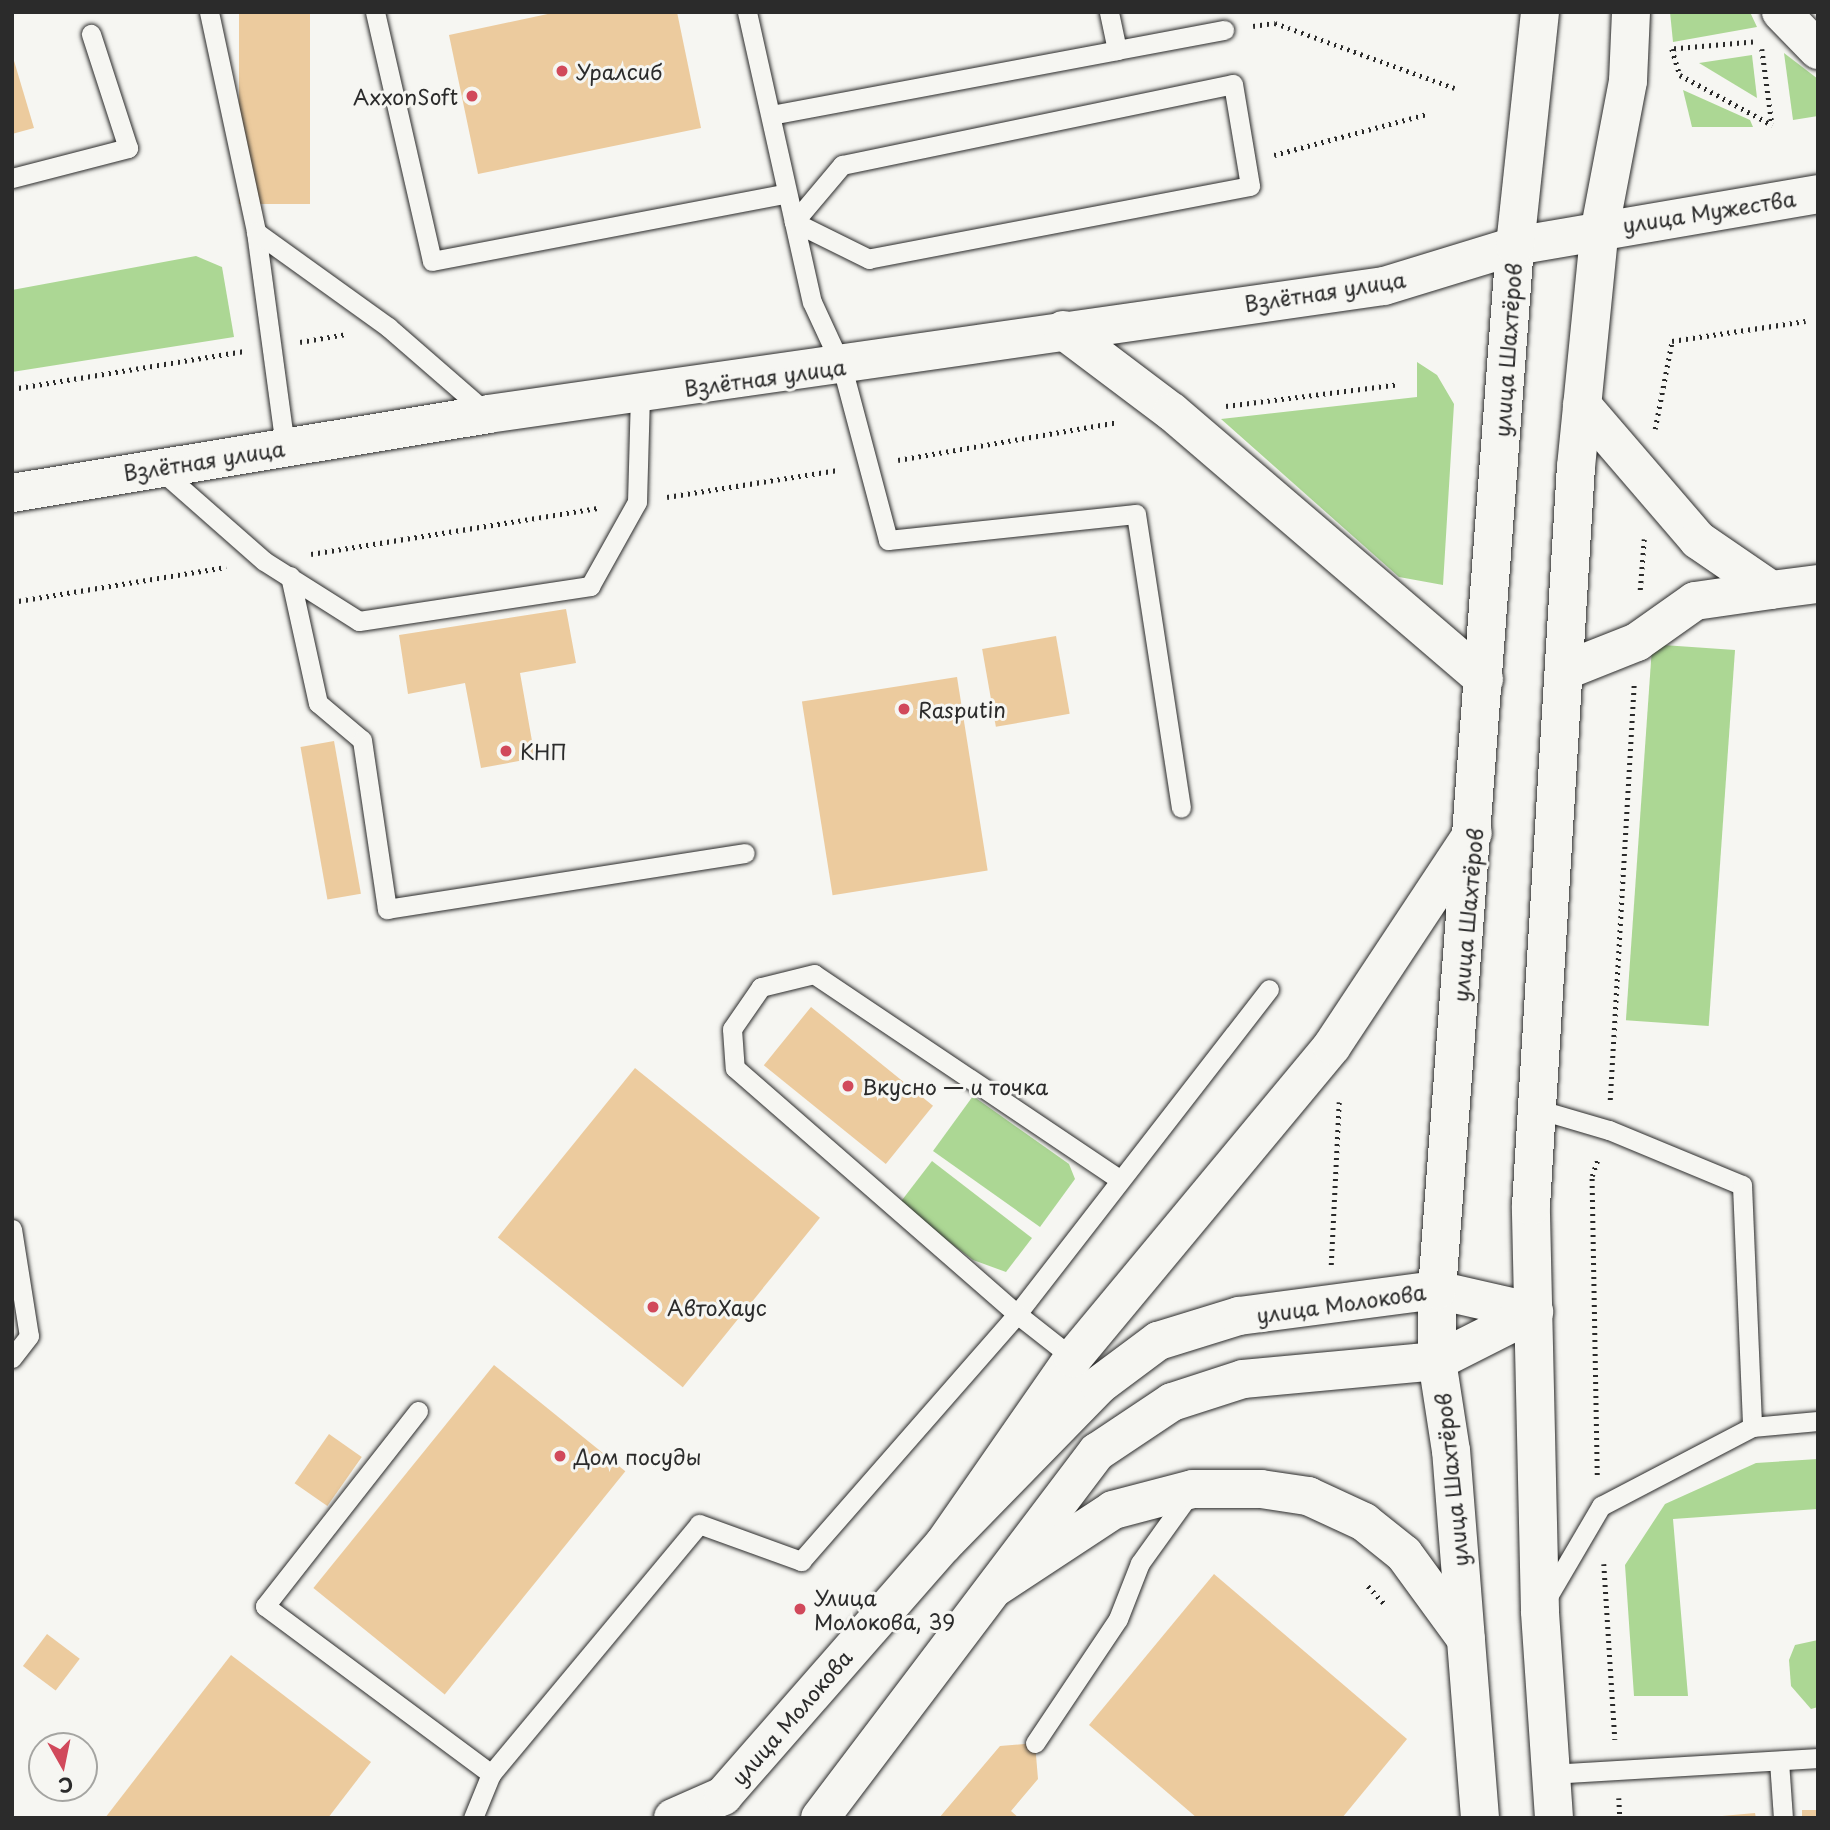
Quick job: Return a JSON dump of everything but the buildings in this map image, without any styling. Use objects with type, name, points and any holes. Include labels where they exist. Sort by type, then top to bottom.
[{"type":"main road","name":"улица Шахтёров","points":[[1479,1818],[1451,1451],[1437,1361],[1437,1290],[1474,832],[1515,246],[1540,12]]},
{"type":"main road","points":[[1554,1818],[1540,1611],[1531,1206],[1582,405],[1600,228],[1628,82],[1631,12]]},
{"type":"main road","points":[[1781,12],[1818,50]]},
{"type":"main road","name":"улица Мужества","points":[[1515,246],[1600,228],[1818,194]]},
{"type":"main road","name":"Взлётная улица","points":[[12,493],[488,414],[842,368],[1063,330],[1384,286],[1515,246]]},
{"type":"main road","points":[[1063,330],[1172,412],[1484,679]]},
{"type":"main road","points":[[1582,405],[1698,540],[1771,590]]},
{"type":"main road","points":[[1564,671],[1637,642],[1695,601],[1818,584]]},
{"type":"main road","points":[[943,1545],[1073,1358],[1332,1046],[1474,832]]},
{"type":"main road","name":"улица Молокова","points":[[673,1818],[723,1796],[943,1545],[1099,1385],[1158,1341],[1239,1316],[1437,1290],[1534,1312]]},
{"type":"main road","points":[[820,1818],[1097,1451],[1172,1402],[1243,1379],[1437,1361],[1534,1312]]},
{"type":"main road","points":[[996,1587],[1113,1510],[1193,1489],[1308,1496],[1364,1522],[1404,1554],[1466,1639]]},
{"type":"lane","points":[[209,12],[256,232],[268,347],[285,446]]},
{"type":"lane","points":[[375,12],[432,261],[787,193]]},
{"type":"lane","points":[[747,12],[812,302],[842,368],[887,540],[1136,514],[1181,808]]},
{"type":"lane","points":[[1109,12],[1117,50]]},
{"type":"lane","points":[[771,115],[1224,30]]},
{"type":"lane","points":[[12,178],[128,148],[91,34]]},
{"type":"lane","points":[[1233,84],[1250,186],[869,259],[794,222],[842,165],[1233,84]]},
{"type":"lane","points":[[256,232],[388,327],[488,414]]},
{"type":"lane","points":[[156,467],[264,561],[359,621],[590,586],[637,502],[640,394]]},
{"type":"lane","points":[[290,576],[318,703],[362,740],[387,909],[745,853]]},
{"type":"lane","points":[[1073,1358],[1017,1314],[735,1068],[732,1029],[761,987],[814,974],[1119,1179]]},
{"type":"lane","points":[[473,1818],[491,1774],[699,1524],[801,1561],[1017,1314],[1119,1179],[1269,989]]},
{"type":"lane","points":[[1536,1109],[1609,1130],[1742,1185],[1752,1427]]},
{"type":"lane","points":[[12,1229],[29,1336],[12,1358]]},
{"type":"lane","points":[[418,1411],[265,1606],[491,1774]]},
{"type":"lane","points":[[1540,1611],[1601,1506],[1752,1427],[1818,1421]]},
{"type":"lane","points":[[1035,1743],[1118,1619],[1140,1563],[1193,1489]]},
{"type":"lane","points":[[1551,1774],[1818,1758]]},
{"type":"lane","points":[[1779,1761],[1783,1818]]},
{"type":"path","points":[[1224,30],[1275,23],[1455,88]]},
{"type":"path","points":[[1760,41],[1772,125],[1760,118],[1680,75],[1672,49],[1760,41]]},
{"type":"path","points":[[1246,163],[1427,114]]},
{"type":"path","points":[[1620,1818],[1601,1506],[1594,1447],[1592,1176],[1609,1130],[1648,483],[1665,355],[1672,341],[1806,321]]},
{"type":"path","points":[[12,389],[388,327]]},
{"type":"path","points":[[12,602],[867,466],[1172,412],[1399,384]]},
{"type":"path","points":[[1331,1266],[1339,1097]]},
{"type":"path","points":[[1368,1586],[1385,1604]]},
{"type":"green space","points":[[1670,12],[1750,12],[1757,27],[1673,42]]},
{"type":"green space","points":[[1784,53],[1818,79],[1818,116],[1793,120]]},
{"type":"green space","points":[[1752,55],[1757,98],[1699,63]]},
{"type":"green space","points":[[1683,90],[1750,120],[1753,127],[1692,127]]},
{"type":"green space","points":[[196,256],[222,267],[234,337],[12,372],[12,290]]},
{"type":"green space","points":[[1417,362],[1437,375],[1454,404],[1443,585],[1399,577],[1221,419],[1417,397]]},
{"type":"green space","points":[[1652,644],[1735,650],[1709,1026],[1626,1020]]},
{"type":"green space","points":[[973,1096],[1069,1164],[1075,1179],[1040,1227],[933,1151]]},
{"type":"green space","points":[[932,1161],[1032,1238],[1006,1272],[973,1260],[899,1204]]},
{"type":"green space","points":[[1818,1459],[1818,1509],[1673,1519],[1688,1696],[1634,1696],[1625,1565],[1665,1504],[1756,1463]]},
{"type":"green space","points":[[1818,1640],[1818,1707],[1811,1709],[1791,1686],[1789,1660],[1795,1645]]},
{"type":"place","name":"Уралсиб","points":[[562,71]]},
{"type":"place","name":"AxxonSoft","points":[[472,96]]},
{"type":"place","name":"Rasputin","points":[[904,709]]},
{"type":"place","name":"КНП","points":[[506,751]]},
{"type":"place","name":"Вкусно — и точка","points":[[848,1086]]},
{"type":"place","name":"АвтоХаус","points":[[653,1307]]},
{"type":"place","name":"Дом посуды","points":[[560,1456]]},
{"type":"place","name":"Улица Молокова, 39","points":[[800,1609]]}]
